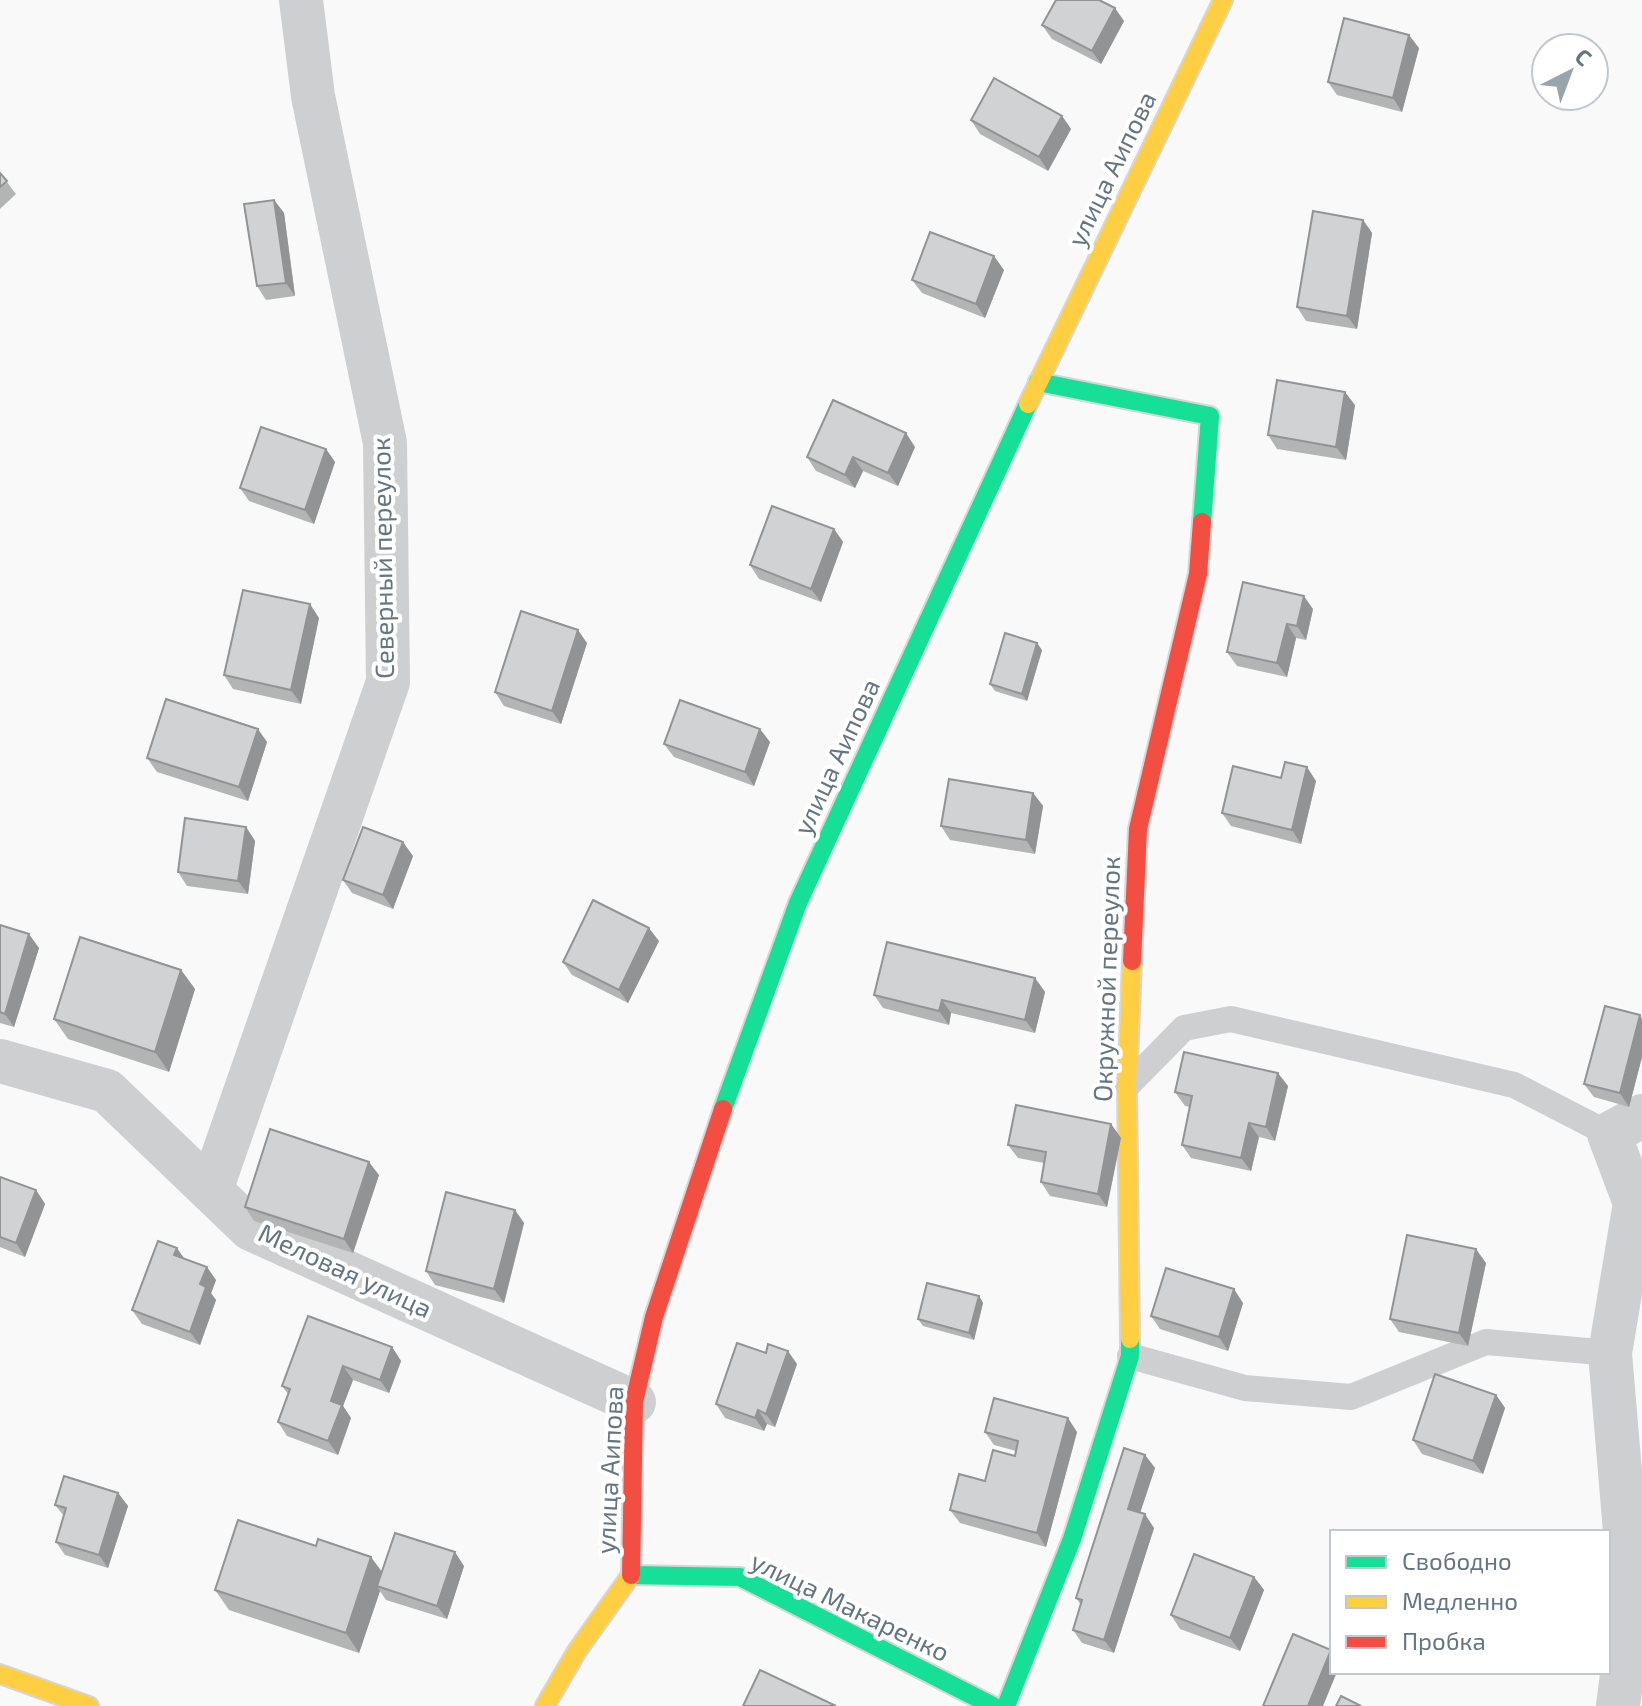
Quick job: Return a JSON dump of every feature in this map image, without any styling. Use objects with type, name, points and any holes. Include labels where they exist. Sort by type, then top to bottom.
[{"type":"street","name":"Северный переулок","points":[[211,1190],[388,682],[385,443],[313,96],[301,0]]},
{"type":"street","name":"улица Аипова","points":[[631,1575],[634,1402],[654,1317],[706,1155],[798,903],[1038,382],[1223,0]]},
{"type":"street","name":"Окружной переулок","points":[[1006,1706],[1072,1539],[1130,1356],[1127,1086],[1138,829],[1198,574],[1210,416],[1038,382]]},
{"type":"street","name":"Меловая улица","points":[[0,1061],[107,1091],[251,1229],[634,1402]]},
{"type":"street","points":[[1618,1706],[1631,1603],[1610,1353],[1635,1203],[1625,1125]]},
{"type":"street","points":[[545,1706],[577,1651],[631,1575]]},
{"type":"street","name":"улица Макаренко","points":[[631,1575],[740,1577],[993,1706]]},
{"type":"street","points":[[0,1674],[89,1706]]},
{"type":"lane","points":[[1127,1086],[1184,1028],[1231,1019],[1514,1085],[1625,1125]]},
{"type":"lane","points":[[1130,1356],[1245,1388],[1351,1397],[1486,1342],[1610,1353]]},
{"type":"building","points":[[1056,0],[1099,0],[1115,8],[1092,51],[1042,25]]},
{"type":"building","points":[[1344,18],[1409,35],[1393,98],[1328,82]]},
{"type":"building","points":[[994,78],[1062,116],[1039,157],[971,120]]},
{"type":"building","points":[[0,173],[7,181],[0,187]]},
{"type":"building","points":[[274,200],[286,283],[257,286],[244,204]]},
{"type":"building","points":[[1313,211],[1363,220],[1347,316],[1297,307]]},
{"type":"building","points":[[930,232],[994,256],[976,304],[912,280]]},
{"type":"building","points":[[1277,380],[1345,392],[1336,447],[1268,435]]},
{"type":"building","points":[[833,400],[906,433],[888,473],[853,457],[845,475],[807,457]]},
{"type":"building","points":[[261,427],[326,449],[305,510],[240,488]]},
{"type":"building","points":[[772,506],[834,529],[811,589],[750,565]]},
{"type":"building","points":[[1243,582],[1304,596],[1297,626],[1287,624],[1277,663],[1227,652]]},
{"type":"building","points":[[243,590],[310,604],[291,690],[224,675]]},
{"type":"building","points":[[521,611],[578,630],[552,711],[495,692]]},
{"type":"building","points":[[1005,633],[1037,643],[1022,694],[990,684]]},
{"type":"building","points":[[166,699],[258,729],[239,787],[147,758]]},
{"type":"building","points":[[680,700],[760,729],[745,772],[664,744]]},
{"type":"building","points":[[1285,762],[1307,767],[1292,830],[1222,813],[1233,766],[1281,778]]},
{"type":"building","points":[[949,779],[1033,793],[1026,840],[941,826]]},
{"type":"building","points":[[185,818],[246,827],[238,881],[178,872]]},
{"type":"building","points":[[363,827],[403,842],[383,895],[343,880]]},
{"type":"building","points":[[593,900],[649,928],[619,990],[563,962]]},
{"type":"building","points":[[0,925],[29,934],[5,1014],[0,1012]]},
{"type":"building","points":[[80,937],[181,970],[155,1052],[54,1019]]},
{"type":"building","points":[[887,942],[1035,978],[1025,1020],[942,1000],[939,1011],[874,995]]},
{"type":"building","points":[[1605,1006],[1640,1015],[1620,1093],[1584,1084]]},
{"type":"building","points":[[1184,1052],[1278,1073],[1266,1127],[1249,1123],[1241,1158],[1182,1145],[1192,1096],[1175,1092]]},
{"type":"building","points":[[1016,1105],[1111,1124],[1098,1194],[1041,1182],[1046,1152],[1008,1145]]},
{"type":"building","points":[[270,1129],[369,1162],[344,1239],[245,1207]]},
{"type":"building","points":[[0,1177],[36,1190],[16,1243],[0,1237]]},
{"type":"building","points":[[446,1192],[515,1210],[494,1289],[426,1271]]},
{"type":"building","points":[[1407,1235],[1476,1249],[1459,1333],[1390,1319]]},
{"type":"building","points":[[158,1241],[177,1248],[174,1255],[207,1267],[200,1284],[206,1287],[190,1332],[132,1310]]},
{"type":"building","points":[[1166,1268],[1234,1289],[1219,1337],[1151,1316]]},
{"type":"building","points":[[927,1283],[979,1296],[969,1333],[918,1319]]},
{"type":"building","points":[[308,1316],[392,1347],[380,1380],[343,1366],[331,1401],[342,1405],[328,1441],[278,1422],[290,1389],[282,1386]]},
{"type":"building","points":[[737,1343],[766,1353],[768,1344],[788,1351],[766,1414],[758,1410],[755,1418],[716,1404]]},
{"type":"building","points":[[1435,1374],[1496,1395],[1473,1461],[1413,1440]]},
{"type":"building","points":[[994,1398],[1068,1418],[1037,1533],[950,1510],[959,1474],[985,1481],[993,1450],[1015,1456],[1018,1441],[985,1432]]},
{"type":"building","points":[[1124,1448],[1145,1455],[1128,1509],[1145,1514],[1104,1640],[1073,1630],[1082,1600],[1076,1598]]},
{"type":"building","points":[[64,1476],[118,1493],[99,1555],[56,1542],[66,1508],[55,1505]]},
{"type":"building","points":[[238,1520],[316,1546],[318,1539],[371,1557],[346,1633],[215,1590]]},
{"type":"building","points":[[395,1533],[455,1552],[437,1606],[377,1586]]},
{"type":"building","points":[[1194,1554],[1254,1577],[1230,1638],[1171,1615]]},
{"type":"building","points":[[1293,1634],[1330,1650],[1308,1706],[1263,1706]]},
{"type":"building","points":[[760,1670],[836,1706],[743,1706]]},
{"type":"building","points":[[1341,1696],[1361,1706],[1336,1706]]},
{"type":"traffic: fast","points":[[1038,382],[1210,416],[1202,522]]},
{"type":"traffic: fast","points":[[723,1109],[798,903],[1028,404]]},
{"type":"traffic: fast","points":[[1006,1706],[1072,1539],[1130,1356],[1130,1339]]},
{"type":"traffic: fast","points":[[631,1575],[740,1577],[993,1706]]},
{"type":"traffic: slow","points":[[1028,404],[1223,0]]},
{"type":"traffic: slow","points":[[1130,1339],[1127,1086],[1132,961]]},
{"type":"traffic: slow","points":[[545,1706],[577,1651],[631,1575]]},
{"type":"traffic: slow","points":[[0,1674],[89,1706]]},
{"type":"traffic: jam","points":[[1132,961],[1138,829],[1198,574],[1202,522]]},
{"type":"traffic: jam","points":[[631,1575],[634,1402],[654,1317],[723,1109]]}]
